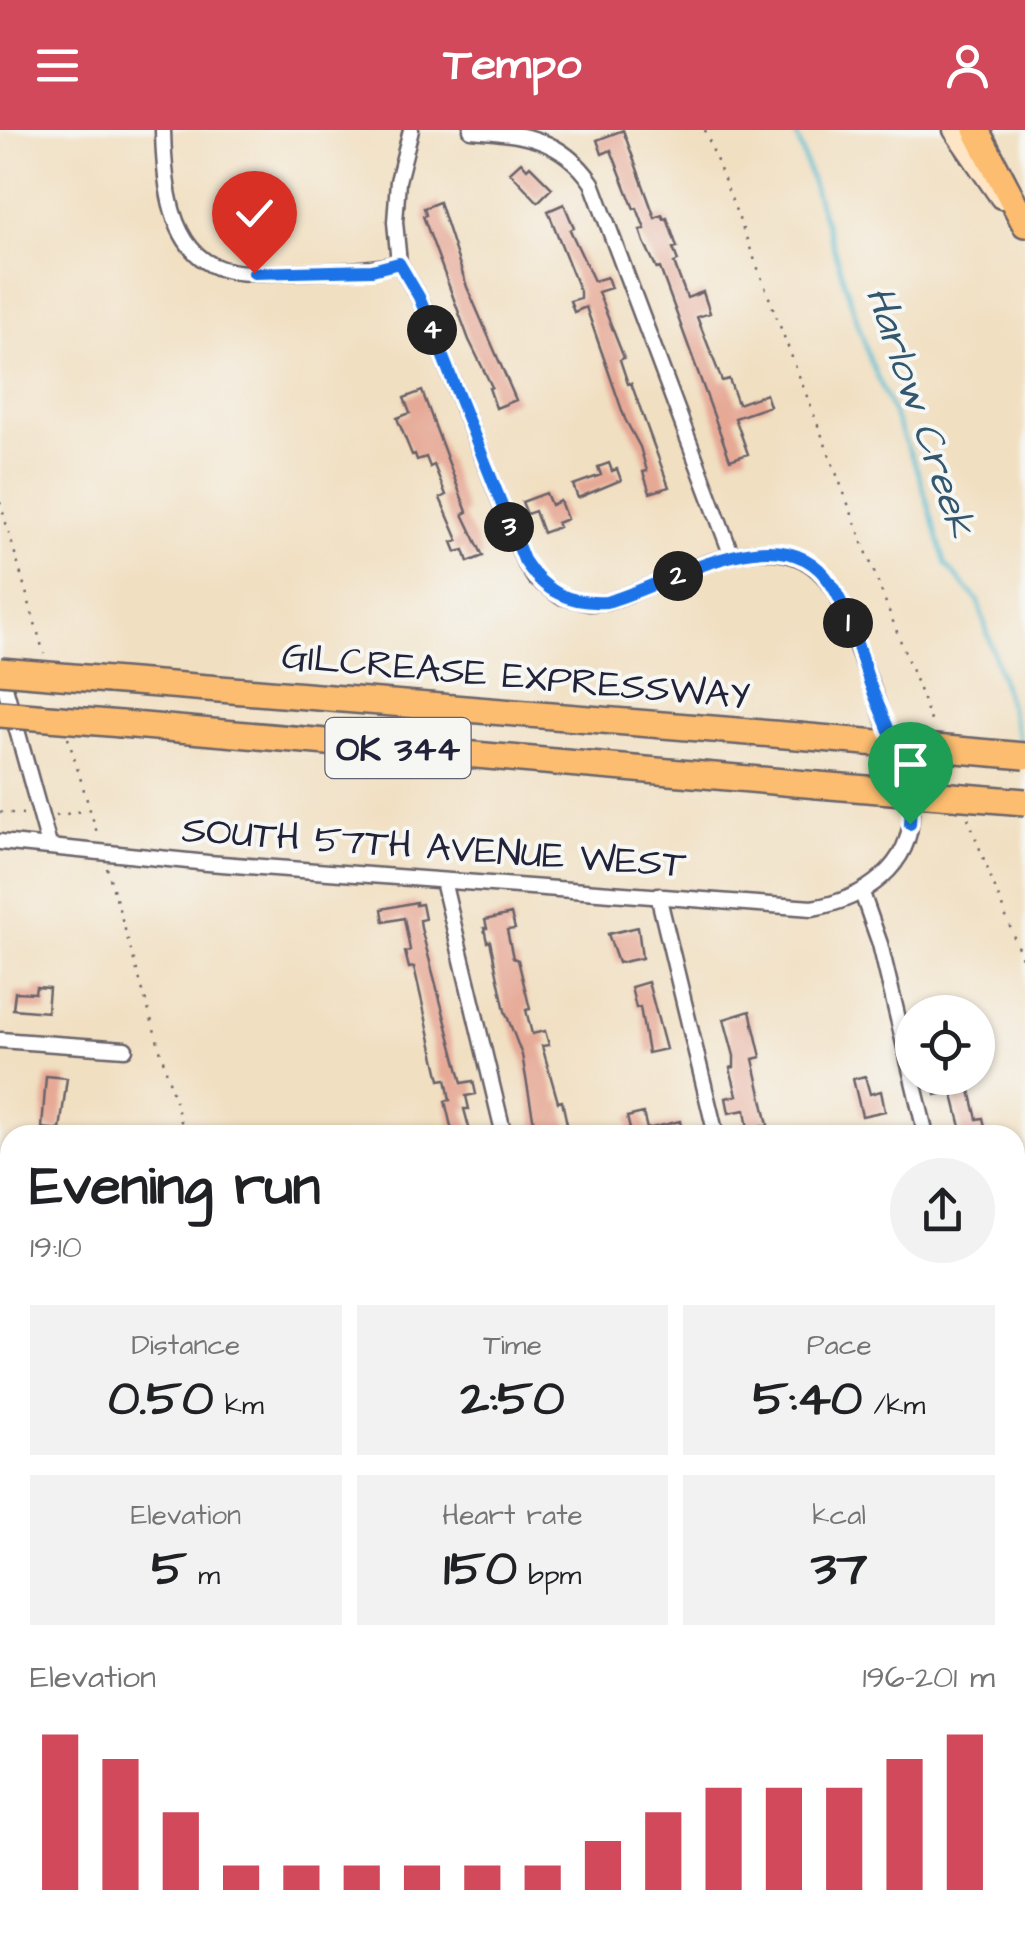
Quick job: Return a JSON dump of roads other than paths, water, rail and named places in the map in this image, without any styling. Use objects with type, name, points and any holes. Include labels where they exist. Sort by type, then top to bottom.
[{"type":"highway","points":[[976,130],[1025,224]]},
{"type":"highway","name":"GILCREASE EXPRESSWAY","points":[[0,670],[1025,756]]},
{"type":"highway","name":"OK 344","points":[[0,714],[1025,802]]},
{"type":"main road","points":[[954,130],[1025,233]]},
{"type":"street","points":[[163,130],[164,167],[173,210],[191,249],[204,262],[226,270],[254,273],[372,270],[399,263]]},
{"type":"street","points":[[471,130],[544,141],[581,167],[600,199],[732,556]]},
{"type":"street","points":[[414,131],[403,154],[398,182],[399,263],[419,297],[512,535],[535,578],[560,596],[589,603],[606,602],[732,556],[768,550],[797,556],[820,570],[838,596],[901,766],[911,809],[898,856],[889,871],[862,893],[880,944],[924,1125]]},
{"type":"street","points":[[0,670],[49,845]]},
{"type":"street","name":"SOUTH 57TH AVENUE WEST","points":[[0,842],[208,863],[812,908],[836,904],[862,893]]},
{"type":"street","points":[[443,881],[502,1125]]},
{"type":"street","points":[[658,895],[714,1125]]},
{"type":"street","points":[[0,1040],[125,1049]]},
{"type":"waterway","name":"Harlow Creek","points":[[795,130],[870,360],[919,474],[946,565],[978,601],[1021,745]]}]
